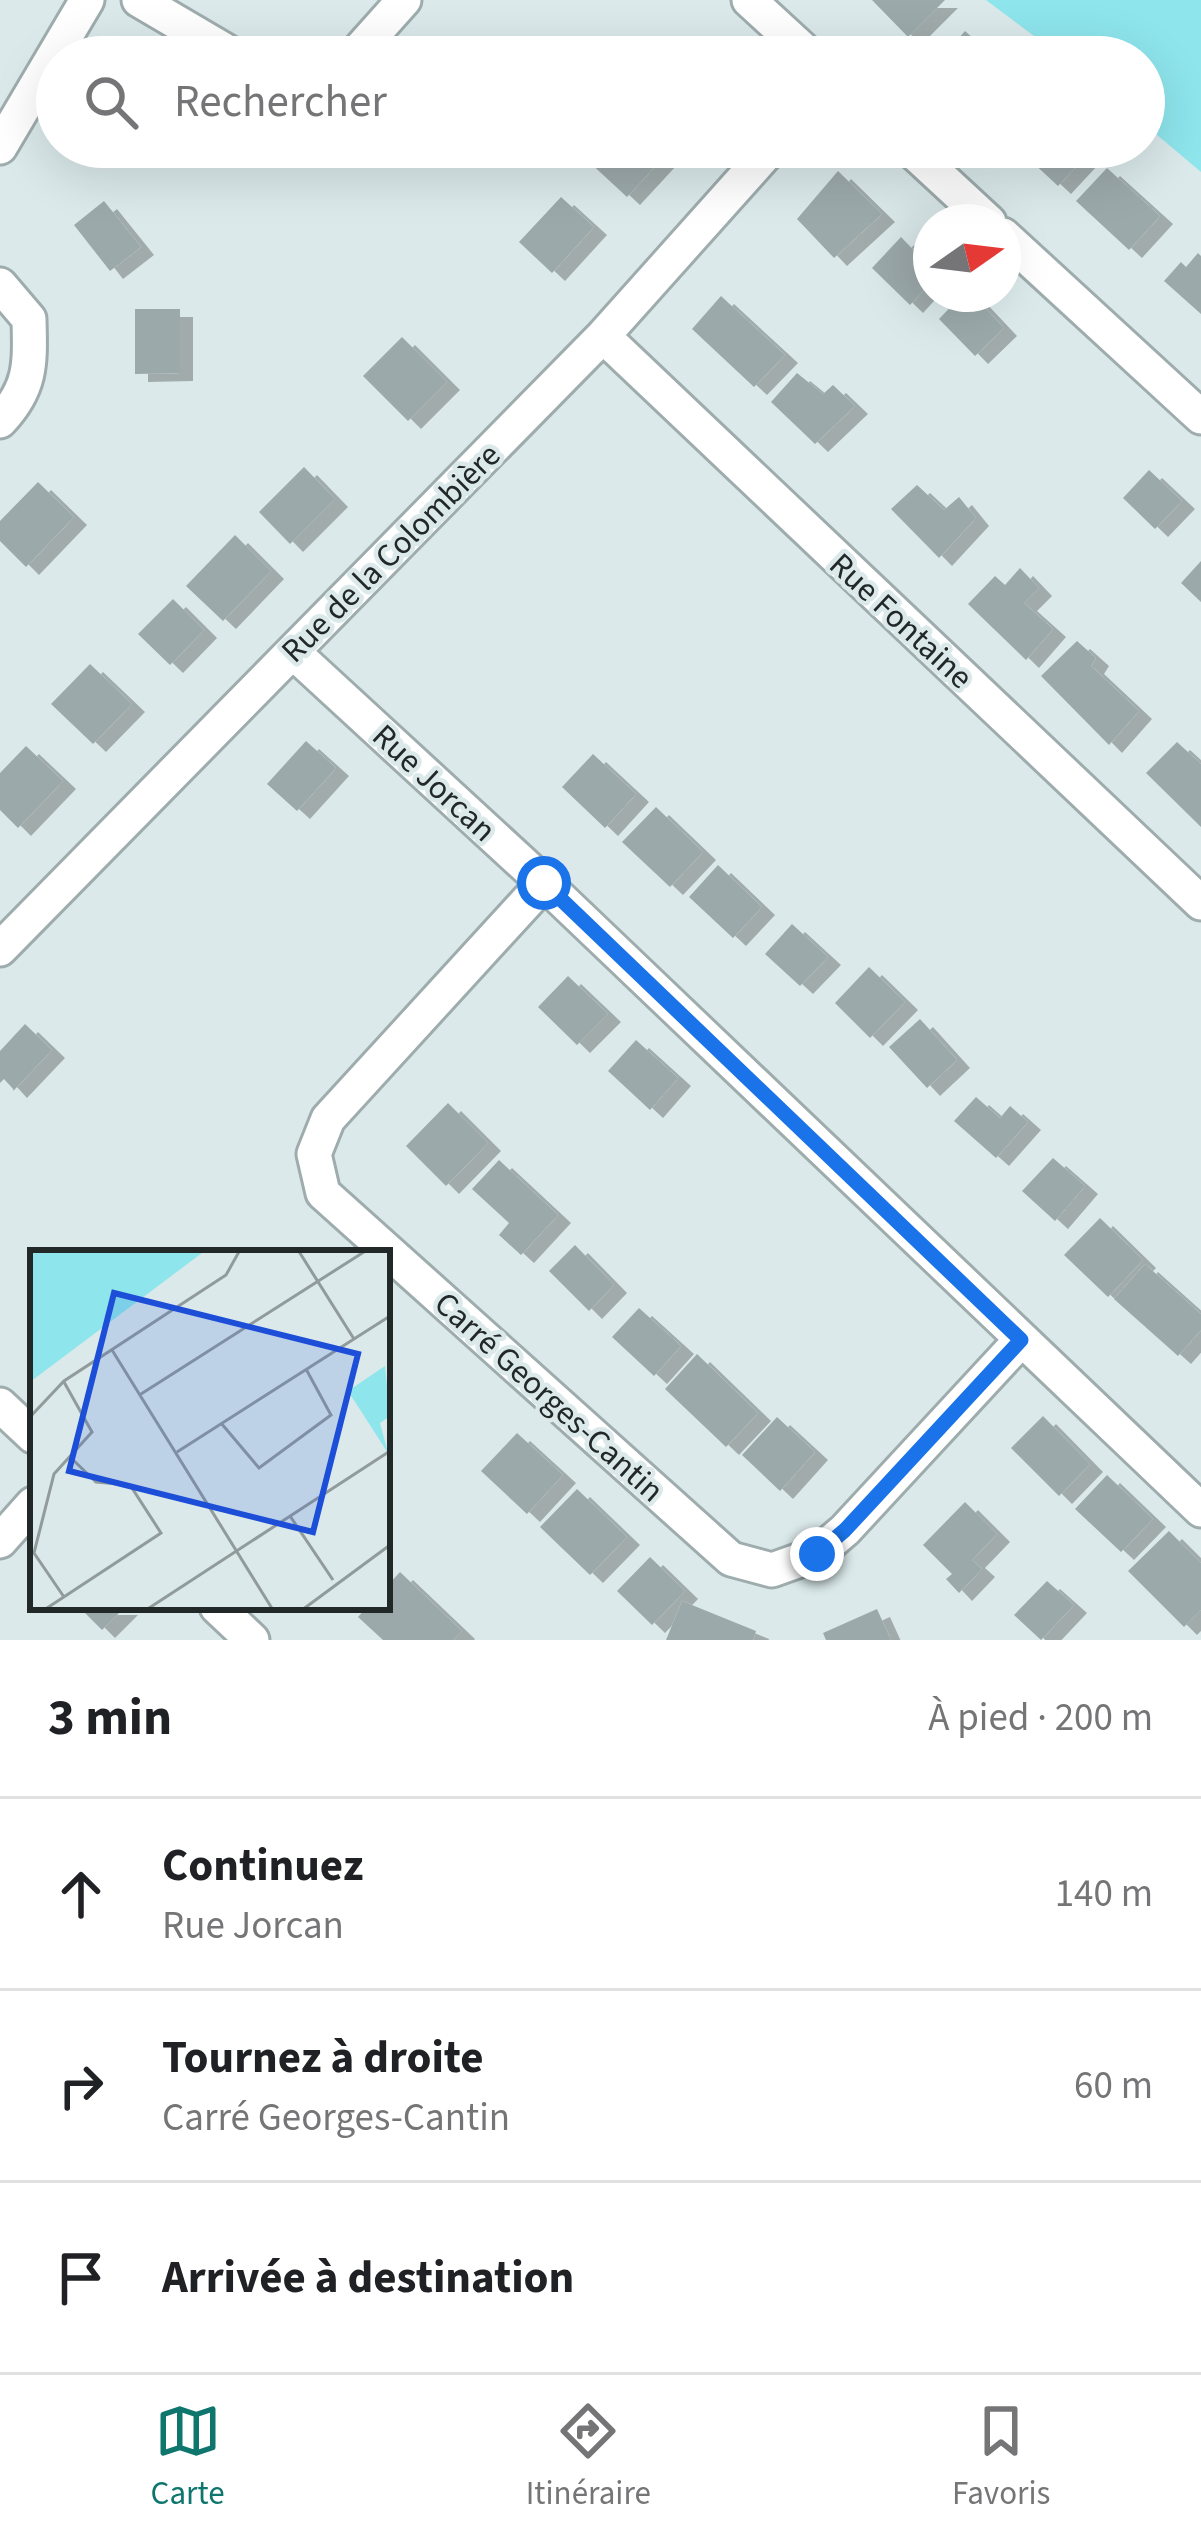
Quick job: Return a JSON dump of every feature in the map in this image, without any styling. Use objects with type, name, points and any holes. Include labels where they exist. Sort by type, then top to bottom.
[{"type":"street","points":[[66,36],[87,0]]},
{"type":"street","points":[[139,0],[200,36]]},
{"type":"street","points":[[372,36],[404,0]]},
{"type":"street","points":[[749,0],[788,36]]},
{"type":"street","points":[[0,147],[36,86]]},
{"type":"street","name":"Rue de la Colombière","points":[[0,950],[603,336],[753,168]]},
{"type":"street","points":[[931,168],[970,204]]},
{"type":"street","points":[[1021,252],[1201,417]]},
{"type":"street","points":[[0,285],[29,319],[30,371],[0,421]]},
{"type":"street","name":"Rue Fontaine","points":[[603,336],[1201,903]]},
{"type":"street","name":"Rue Jorcan","points":[[293,652],[544,883],[1201,1510]]},
{"type":"street","name":"Carré Georges-Cantin","points":[[387,1250],[323,1193],[314,1154],[328,1119],[544,883]]},
{"type":"street","name":"Carré Georges-Cantin","points":[[390,1253],[731,1559],[772,1570],[817,1554],[845,1530],[1021,1340]]},
{"type":"street","points":[[0,1405],[30,1433]]},
{"type":"street","points":[[0,1541],[30,1507]]},
{"type":"street","points":[[220,1610],[252,1640]]},
{"type":"shaded area","points":[[986,0],[1201,0],[1201,172],[1165,142],[1165,36],[1034,36]]},
{"type":"building","points":[[872,0],[945,0],[909,36]]},
{"type":"building","points":[[596,168],[654,168],[627,197]]},
{"type":"building","points":[[1039,168],[1075,168],[1058,186]]},
{"type":"building","points":[[1107,168],[1160,216],[1129,250],[1076,201]]},
{"type":"building","points":[[838,171],[882,214],[834,258],[797,219]]},
{"type":"building","points":[[561,197],[594,227],[552,273],[519,242]]},
{"type":"building","points":[[104,201],[141,247],[110,271],[74,225]]},
{"type":"building","points":[[901,237],[913,249],[913,302],[910,305],[872,268]]},
{"type":"building","points":[[1198,253],[1201,314],[1164,281],[1181,262],[1186,267]]},
{"type":"building","points":[[721,296],[785,355],[754,387],[692,329]]},
{"type":"building","points":[[135,309],[180,309],[180,373],[135,374]]},
{"type":"building","points":[[946,312],[989,312],[1004,328],[975,356],[939,319]]},
{"type":"building","points":[[402,337],[447,382],[408,421],[363,376]]},
{"type":"building","points":[[797,373],[823,394],[833,385],[855,406],[815,444],[771,402]]},
{"type":"building","points":[[304,467],[335,499],[290,544],[259,512]]},
{"type":"building","points":[[1149,470],[1182,501],[1155,529],[1123,498]]},
{"type":"building","points":[[38,482],[74,517],[26,567],[0,541],[0,521]]},
{"type":"building","points":[[917,485],[944,510],[959,497],[976,518],[939,558],[891,509]]},
{"type":"building","points":[[235,535],[271,571],[223,621],[186,586]]},
{"type":"building","points":[[1201,561],[1201,602],[1181,583]]},
{"type":"building","points":[[1020,568],[1039,588],[1024,603],[1053,629],[1026,660],[968,604],[995,576],[1005,585]]},
{"type":"building","points":[[173,599],[204,630],[170,665],[138,634]]},
{"type":"building","points":[[1077,641],[1096,658],[1091,666],[1139,711],[1109,745],[1041,676]]},
{"type":"building","points":[[90,664],[132,704],[93,744],[51,704]]},
{"type":"building","points":[[306,741],[336,768],[297,811],[267,784]]},
{"type":"building","points":[[1177,742],[1201,764],[1201,827],[1146,773]]},
{"type":"building","points":[[26,746],[63,781],[18,828],[0,810],[0,773]]},
{"type":"building","points":[[593,754],[636,794],[605,828],[562,787]]},
{"type":"building","points":[[656,807],[703,852],[670,887],[622,842]]},
{"type":"building","points":[[718,865],[762,907],[733,938],[689,897]]},
{"type":"building","points":[[792,924],[828,957],[800,986],[765,954]]},
{"type":"building","points":[[869,967],[905,1002],[870,1038],[835,1003]]},
{"type":"building","points":[[568,976],[608,1014],[577,1045],[538,1007]]},
{"type":"building","points":[[920,1019],[957,1060],[927,1088],[889,1047]]},
{"type":"building","points":[[25,1024],[52,1050],[14,1090],[4,1079],[0,1083],[0,1051]]},
{"type":"building","points":[[636,1040],[678,1078],[650,1110],[608,1071]]},
{"type":"building","points":[[976,1097],[1000,1118],[1010,1106],[1028,1122],[996,1158],[954,1121]]},
{"type":"building","points":[[448,1103],[488,1143],[446,1186],[406,1146]]},
{"type":"building","points":[[1053,1158],[1085,1186],[1055,1221],[1022,1191]]},
{"type":"building","points":[[499,1160],[558,1215],[521,1255],[499,1235],[509,1223],[472,1189]]},
{"type":"building","points":[[1100,1218],[1143,1260],[1108,1297],[1064,1255]]},
{"type":"building","points":[[575,1245],[614,1285],[589,1311],[549,1271]]},
{"type":"building","points":[[1145,1264],[1201,1314],[1201,1330],[1178,1356],[1114,1299]]},
{"type":"building","points":[[639,1308],[681,1346],[654,1376],[612,1337]]},
{"type":"building","points":[[697,1354],[758,1413],[726,1447],[665,1389]]},
{"type":"building","points":[[1043,1416],[1090,1464],[1059,1496],[1011,1448]]},
{"type":"building","points":[[777,1417],[815,1452],[780,1491],[742,1455]]},
{"type":"building","points":[[517,1433],[563,1475],[527,1514],[481,1471]]},
{"type":"building","points":[[1107,1475],[1153,1519],[1121,1552],[1075,1509]]},
{"type":"building","points":[[577,1489],[627,1537],[590,1575],[540,1527]]},
{"type":"building","points":[[965,1502],[997,1534],[972,1560],[982,1569],[959,1593],[946,1579],[952,1574],[923,1545]]},
{"type":"building","points":[[1169,1531],[1201,1563],[1201,1610],[1184,1627],[1128,1571]]},
{"type":"building","points":[[650,1557],[685,1591],[652,1625],[617,1591]]},
{"type":"building","points":[[400,1572],[462,1631],[453,1640],[383,1640],[358,1617],[364,1610],[390,1610],[390,1583]]},
{"type":"building","points":[[1047,1581],[1074,1605],[1041,1640],[1014,1615]]},
{"type":"building","points":[[682,1601],[756,1631],[753,1640],[666,1640]]},
{"type":"building","points":[[877,1609],[891,1640],[826,1640],[823,1633]]},
{"type":"building","points":[[82,1610],[122,1610],[102,1630]]},
{"type":"route","points":[[544,883],[1021,1340],[845,1530],[817,1554]]}]
